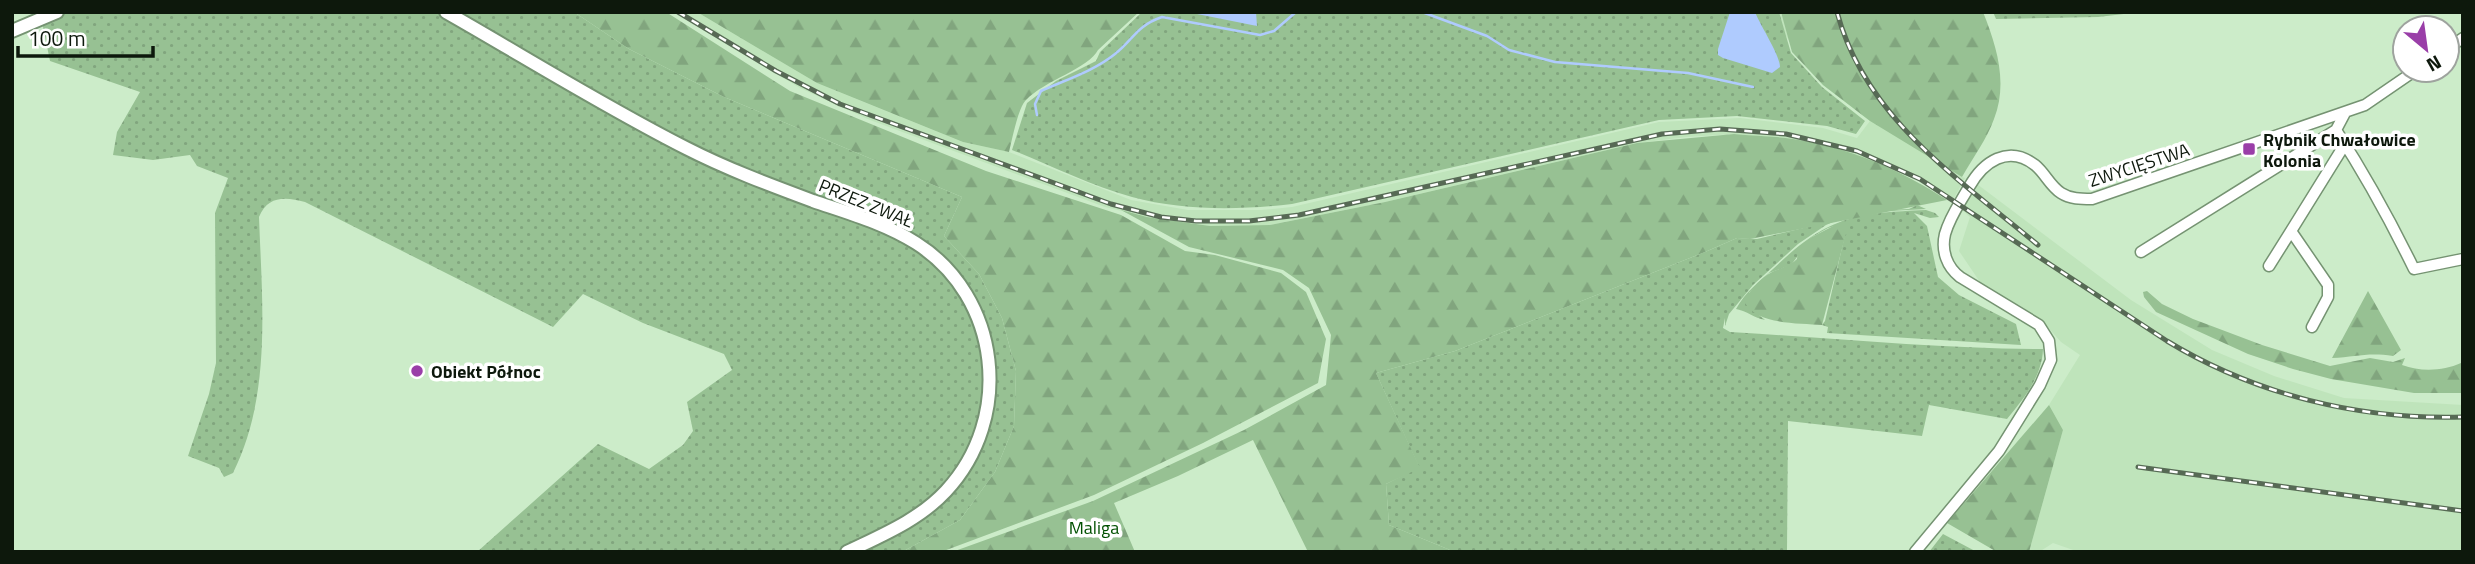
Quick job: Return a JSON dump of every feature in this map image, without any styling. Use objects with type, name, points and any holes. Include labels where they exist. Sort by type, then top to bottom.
[{"type":"street","points":[[12,31],[57,12]]},
{"type":"street","name":"PRZEZ ZWAŁ","points":[[446,12],[706,158],[905,236],[934,257],[960,285],[981,325],[989,364],[990,396],[979,439],[961,473],[926,509],[847,552]]},
{"type":"street","name":"ZWYCIĘSTWA","points":[[1915,552],[1999,451],[2040,385],[2051,360],[2049,341],[2039,325],[1957,275],[1946,258],[1944,239],[1951,217],[1979,171],[1997,159],[2008,156],[2020,158],[2036,166],[2057,191],[2064,195],[2092,199],[2345,113],[2365,105],[2396,84]]},
{"type":"street","points":[[2141,252],[2336,130],[2345,113]]},
{"type":"street","points":[[2336,130],[2378,196],[2414,268],[2463,260]]},
{"type":"street","points":[[2269,266],[2346,144]]},
{"type":"street","points":[[2291,231],[2328,285],[2328,297],[2312,327]]},
{"type":"shaded area","points":[[673,12],[697,12],[817,83],[963,142],[1009,152],[1131,200],[1188,210],[1261,210],[1292,207],[1659,122],[1740,118],[1823,128],[1857,138],[1870,121],[1823,85],[1795,51],[1772,12],[1780,12],[1790,31],[1965,178],[1952,202],[1915,179],[1842,150],[1793,139],[1734,134],[1637,143],[1385,202],[1270,225],[1210,226],[1147,217],[1105,207],[870,120],[800,88]]},
{"type":"shaded area","points":[[1977,184],[2131,300],[2212,350],[2274,376],[2344,398],[2463,405],[2463,552],[2079,552],[2053,543],[2039,552],[2029,552],[2063,430],[2049,405],[2080,355],[2061,342],[2045,324],[2024,308],[1982,285],[1959,251],[1970,217],[1962,210]]},
{"type":"green space","points":[[40,12],[574,12],[629,49],[724,97],[962,197],[944,236],[979,274],[1002,318],[1016,371],[1014,426],[995,472],[960,520],[902,552],[477,552],[598,444],[649,469],[683,445],[693,431],[687,402],[732,370],[724,354],[643,323],[583,294],[553,327],[305,202],[278,199],[267,205],[259,217],[262,348],[254,412],[233,473],[224,477],[219,468],[188,456],[209,394],[216,363],[215,213],[228,178],[197,166],[190,155],[153,160],[113,155],[117,132],[140,92],[50,61]]},
{"type":"green space","points":[[574,12],[666,12],[790,91],[986,171],[1121,215],[1185,251],[1215,255],[1281,273],[1306,292],[1326,339],[1318,383],[1203,443],[1094,495],[941,552],[902,552],[960,520],[995,472],[1014,426],[1016,371],[1002,318],[979,274],[944,236],[962,197],[724,97],[629,49]]},
{"type":"green space","points":[[697,12],[1139,12],[1093,57],[1026,100],[1018,117],[1009,152],[963,142],[817,83]]},
{"type":"green space","points":[[1142,12],[1779,12],[1791,53],[1822,87],[1865,121],[1856,134],[1827,126],[1737,116],[1659,120],[1292,204],[1232,208],[1171,205],[1132,197],[1087,182],[1012,150],[1027,103],[1056,81],[1096,61],[1100,52]]},
{"type":"green space","points":[[1781,12],[1983,12],[1999,65],[2000,92],[1991,126],[1962,177],[1870,121],[1823,85],[1792,52]]},
{"type":"green space","points":[[1993,12],[2141,12],[2098,17],[1996,19]]},
{"type":"green space","name":"Maliga","points":[[1734,134],[1786,138],[1854,154],[1893,170],[1947,200],[1750,239],[1737,238],[1455,351],[1376,373],[1420,468],[1386,484],[1389,525],[1455,552],[1308,552],[1253,440],[1114,503],[1135,552],[952,552],[1093,501],[1244,430],[1326,385],[1331,335],[1309,288],[1283,270],[1189,247],[1121,210],[1147,217],[1210,226],[1270,225],[1385,202],[1637,143]]},
{"type":"green space","points":[[1917,205],[1926,209],[1870,212],[1847,216],[1826,225],[1798,244],[1753,285],[1729,314],[1725,326],[1725,318],[1723,328],[1730,332],[1886,343],[2043,349],[2036,378],[2007,419],[1929,405],[1922,436],[1788,421],[1787,552],[1455,552],[1389,525],[1386,484],[1419,467],[1376,373],[1455,351],[1737,238],[1757,239],[1864,211],[1909,209]]},
{"type":"green space","points":[[1926,210],[1939,217],[1930,218],[1914,213],[1927,226],[1938,277],[1959,295],[2016,324],[2021,345],[1827,333],[1828,327],[1822,325],[1848,222],[1828,228],[1812,237],[1791,265],[1769,273],[1749,293],[1751,308],[1765,320],[1736,309],[1753,287],[1792,252],[1809,238],[1826,228],[1860,216]]},
{"type":"green space","points":[[1843,221],[1849,222],[1822,325],[1767,319],[1750,309],[1744,301],[1760,280],[1797,259],[1798,249],[1812,237]]},
{"type":"green space","points":[[2147,291],[2162,304],[2193,319],[2262,345],[2330,366],[2370,358],[2393,362],[2405,358],[2402,365],[2432,370],[2461,363],[2463,357],[2463,393],[2414,393],[2331,379],[2293,369],[2248,354],[2156,312],[2144,297],[2143,292]]},
{"type":"green space","points":[[2368,291],[2401,350],[2393,356],[2332,358]]},
{"type":"green space","points":[[2049,405],[2063,430],[2029,552],[1997,552],[1947,523]]},
{"type":"green space","points":[[1943,534],[1975,551],[1976,552],[1929,552]]},
{"type":"water","points":[[1187,12],[1256,12],[1257,26]]},
{"type":"water","points":[[1730,12],[1755,12],[1777,55],[1780,67],[1772,73],[1718,55]]},
{"type":"waterway","points":[[1037,115],[1035,104],[1041,91],[1107,60],[1141,29],[1162,17],[1260,35],[1274,31],[1296,12]]},
{"type":"waterway","points":[[1422,12],[1487,36],[1509,50],[1555,62],[1688,73],[1753,87]]},
{"type":"railway","points":[[678,12],[776,71],[840,104],[1111,204],[1161,217],[1196,221],[1249,221],[1299,215],[1662,134],[1720,129],[1786,134],[1857,151],[1920,179],[2167,341],[2236,376],[2272,390],[2347,409],[2424,417],[2463,417]]},
{"type":"railway","points":[[1837,12],[1850,50],[1869,84],[1892,115],[1918,144],[1947,170],[2038,245]]},
{"type":"railway","points":[[2138,467],[2463,511]]},
{"type":"place","name":"Rybnik Chwałowice Kolonia","points":[[2249,149]]},
{"type":"place","name":"Obiekt Północ","points":[[417,371]]}]
